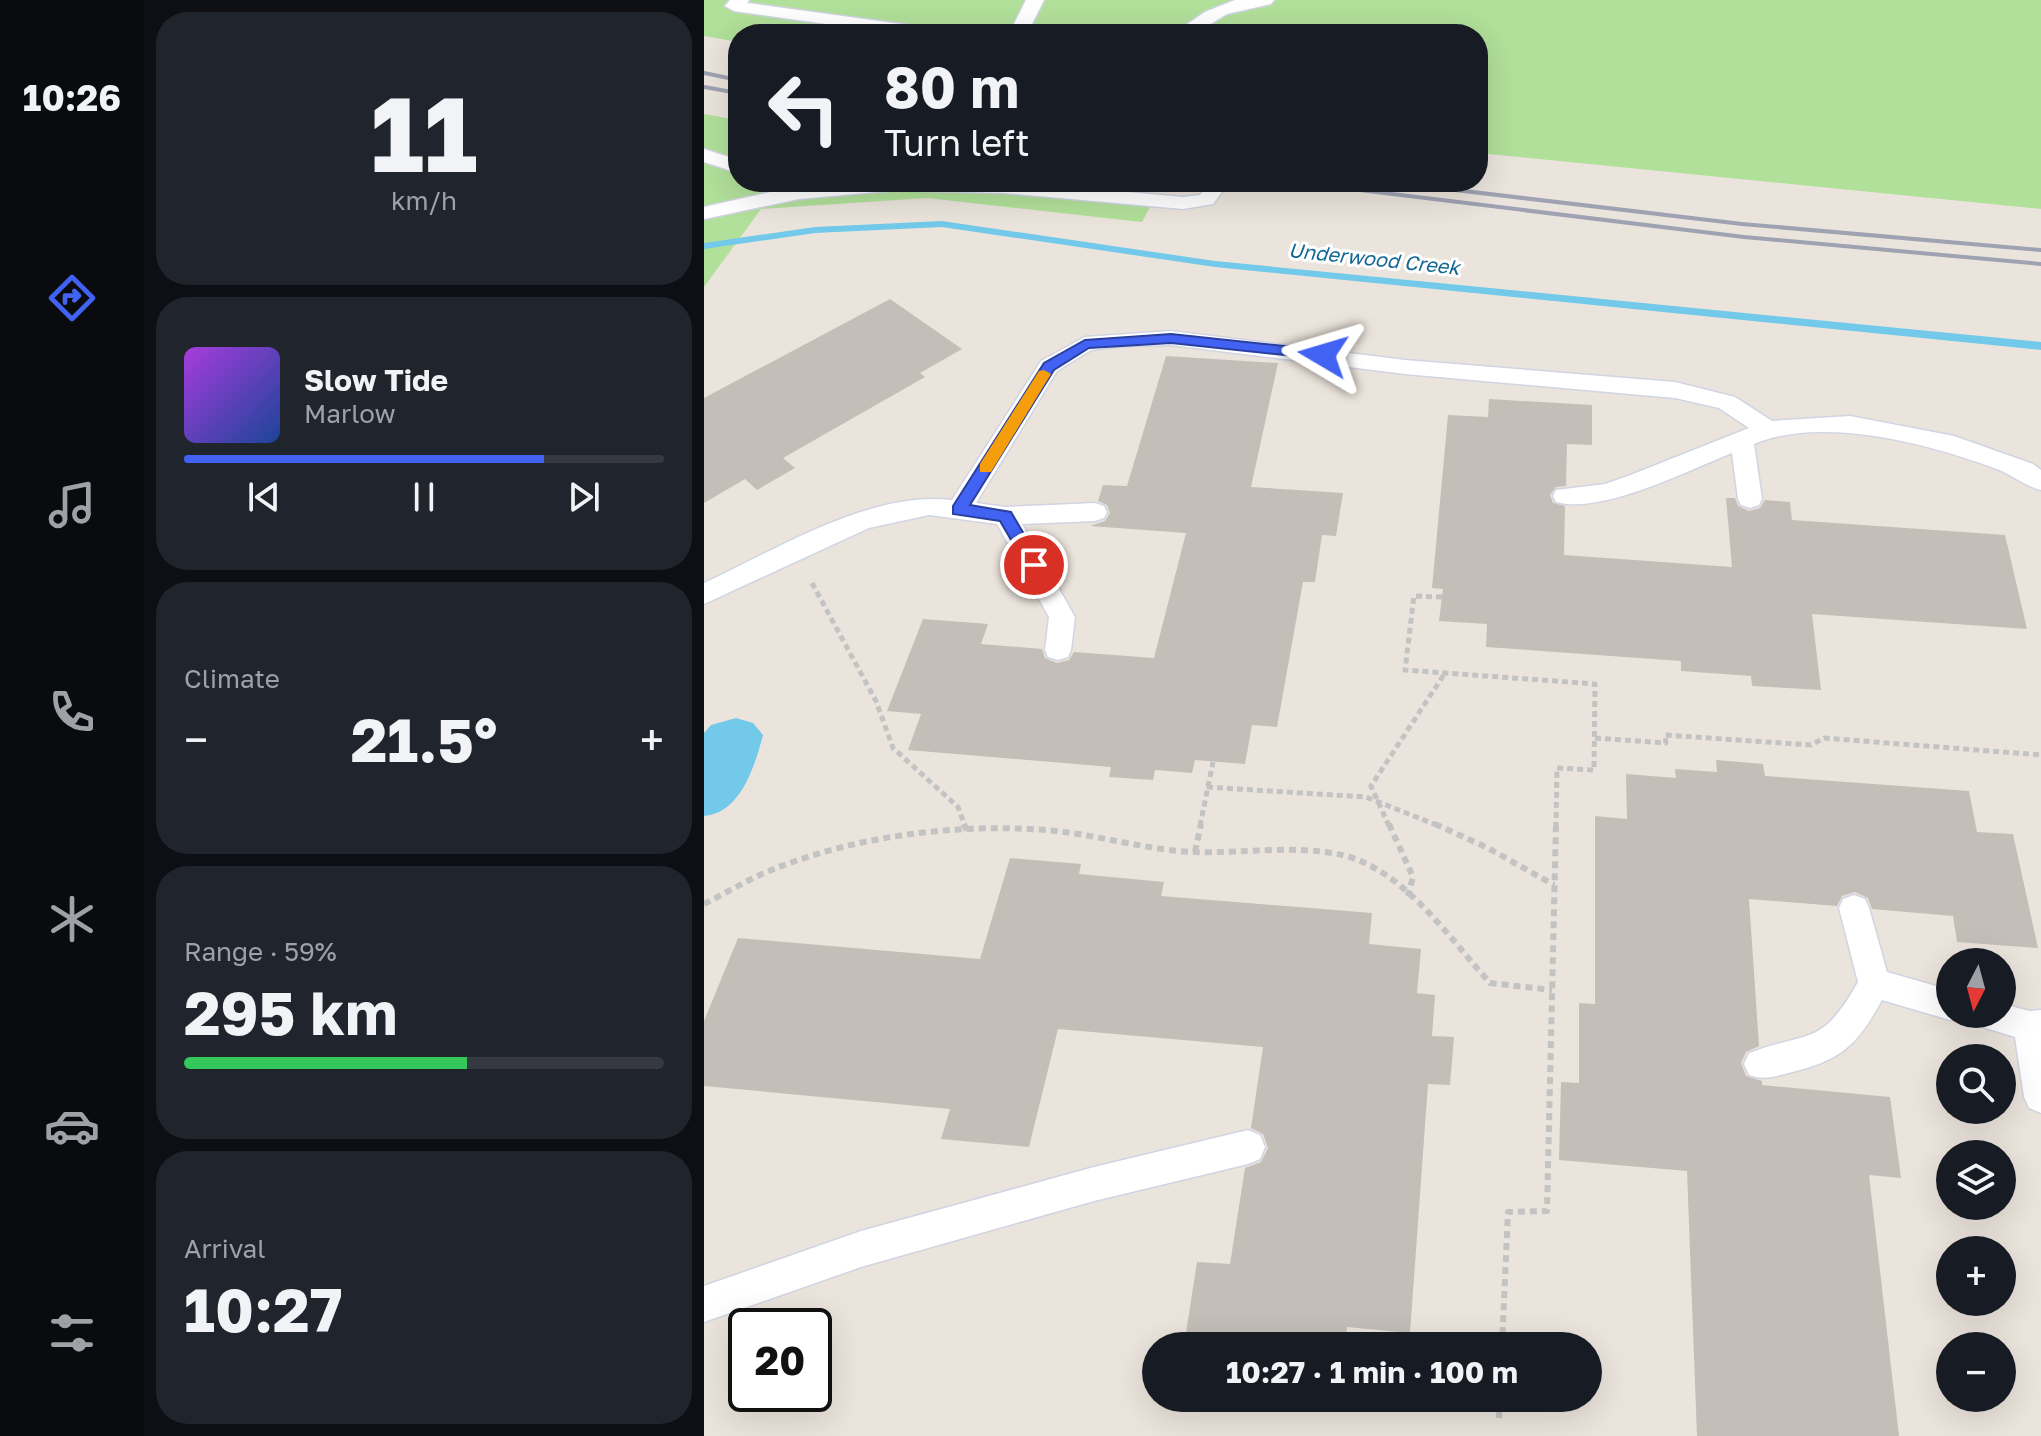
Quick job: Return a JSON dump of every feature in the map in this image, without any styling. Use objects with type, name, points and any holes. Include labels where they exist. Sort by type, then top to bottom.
[{"type":"lane","points":[[740,0],[734,6],[864,24]]},
{"type":"lane","points":[[1023,24],[1035,0]]},
{"type":"lane","points":[[1196,24],[1230,6],[1265,0]]},
{"type":"lane","points":[[704,155],[728,163]]},
{"type":"lane","points":[[704,213],[763,192]]},
{"type":"lane","points":[[1048,192],[1183,203],[1206,200],[1212,192]]},
{"type":"lane","points":[[959,510],[1049,366],[1085,344],[1124,339],[1185,340],[1405,367],[1675,390],[1727,402],[1768,429]]},
{"type":"lane","points":[[1565,496],[1617,489],[1768,429],[1850,424],[1954,444],[2024,470],[2041,482]]},
{"type":"lane","points":[[1742,440],[1750,499]]},
{"type":"lane","points":[[704,594],[863,520],[929,506],[1005,516],[1095,512]]},
{"type":"lane","points":[[1005,516],[1062,617],[1058,650]]},
{"type":"lane","points":[[1761,1064],[1825,1049],[1851,1027],[1874,983],[1854,908]]},
{"type":"lane","points":[[1874,983],[1936,1001]]},
{"type":"lane","points":[[2035,1025],[2041,1097]]},
{"type":"lane","points":[[704,1304],[861,1249],[1094,1184],[1248,1147]]},
{"type":"path","points":[[795,552],[876,701],[893,748],[958,807],[967,831]]},
{"type":"path","points":[[1442,597],[1414,596],[1405,670],[1595,684],[1594,770],[1557,768],[1547,1211],[1508,1212],[1503,1332]]},
{"type":"path","points":[[1408,897],[1413,877],[1371,786],[1445,673]]},
{"type":"path","points":[[1595,738],[1666,743],[1665,735],[1811,745],[1824,738],[2041,755]]},
{"type":"path","points":[[1195,852],[1213,762]]},
{"type":"path","points":[[1207,787],[1366,797],[1488,848],[1554,885]]},
{"type":"path","points":[[704,904],[770,871],[851,845],[1000,828],[1057,831],[1149,848],[1195,852],[1336,855],[1361,861],[1395,883],[1490,983],[1552,990]]},
{"type":"path","points":[[1499,1412],[1499,1418]]},
{"type":"green space","points":[[704,0],[2041,0],[2041,209],[1488,154],[1488,24],[728,24],[728,40],[704,36]]},
{"type":"green space","points":[[704,114],[728,118],[728,192],[1122,192],[1155,198],[1142,222],[927,198],[761,209],[704,287]]},
{"type":"water","points":[[736,718],[753,723],[763,735],[756,760],[737,797],[717,813],[704,816],[704,733],[711,725]]},
{"type":"building","points":[[890,299],[962,349],[920,373],[925,377],[783,458],[795,468],[757,490],[745,479],[704,503],[704,398]]},
{"type":"building","points":[[1166,356],[1278,363],[1251,487],[1343,493],[1336,536],[1322,535],[1315,582],[1303,582],[1277,727],[1252,725],[1245,764],[1195,760],[1192,773],[1155,770],[1153,780],[1109,777],[1111,767],[908,750],[921,714],[887,711],[923,619],[988,624],[981,644],[1042,649],[1045,658],[1057,663],[1069,660],[1074,652],[1154,658],[1186,533],[1090,526],[1105,521],[1110,513],[1107,505],[1098,501],[1103,485],[1127,486]]},
{"type":"building","points":[[1489,399],[1592,405],[1592,445],[1567,444],[1566,486],[1556,487],[1550,495],[1553,503],[1565,506],[1564,555],[1732,567],[1726,498],[1735,498],[1738,506],[1749,511],[1760,508],[1765,500],[1790,502],[1792,520],[2005,535],[2027,629],[1812,614],[1821,690],[1752,686],[1751,676],[1681,671],[1681,661],[1486,647],[1487,624],[1439,621],[1443,589],[1432,588],[1448,415],[1488,417]]},
{"type":"building","points":[[1716,760],[1763,764],[1765,776],[1969,791],[1977,832],[2013,834],[2038,948],[1957,942],[1953,916],[1872,909],[1868,898],[1855,892],[1842,896],[1837,906],[1749,899],[1759,1046],[1746,1052],[1741,1063],[1746,1076],[1762,1081],[1762,1085],[1890,1097],[1901,1178],[1869,1175],[1899,1436],[1697,1436],[1687,1171],[1559,1160],[1561,1082],[1579,1083],[1579,1003],[1595,1004],[1595,816],[1627,819],[1626,774],[1676,778],[1675,769],[1717,772]]},
{"type":"building","points":[[1010,858],[1081,864],[1079,874],[1164,882],[1161,896],[1372,913],[1369,944],[1421,949],[1417,993],[1435,995],[1432,1036],[1454,1037],[1450,1085],[1428,1084],[1410,1332],[1347,1327],[1346,1332],[1186,1332],[1197,1262],[1230,1264],[1245,1168],[1261,1162],[1268,1148],[1263,1134],[1251,1128],[1263,1047],[1058,1029],[1029,1147],[941,1139],[950,1109],[704,1086],[704,1021],[738,938],[980,959]]},
{"type":"waterway","name":"Underwood Creek","points":[[704,246],[815,230],[942,224],[1215,264],[2041,346]]},
{"type":"railway","points":[[704,73],[728,78]]},
{"type":"railway","points":[[704,87],[728,91]]},
{"type":"railway","points":[[1376,192],[1744,237],[2041,264]]},
{"type":"railway","points":[[1472,192],[1742,224],[2041,250]]},
{"type":"slow traffic","points":[[985,468],[1044,374]]},
{"type":"route","points":[[1034,565],[1005,516],[959,510],[1049,366],[1085,344],[1124,339],[1171,338],[1323,355]]}]
